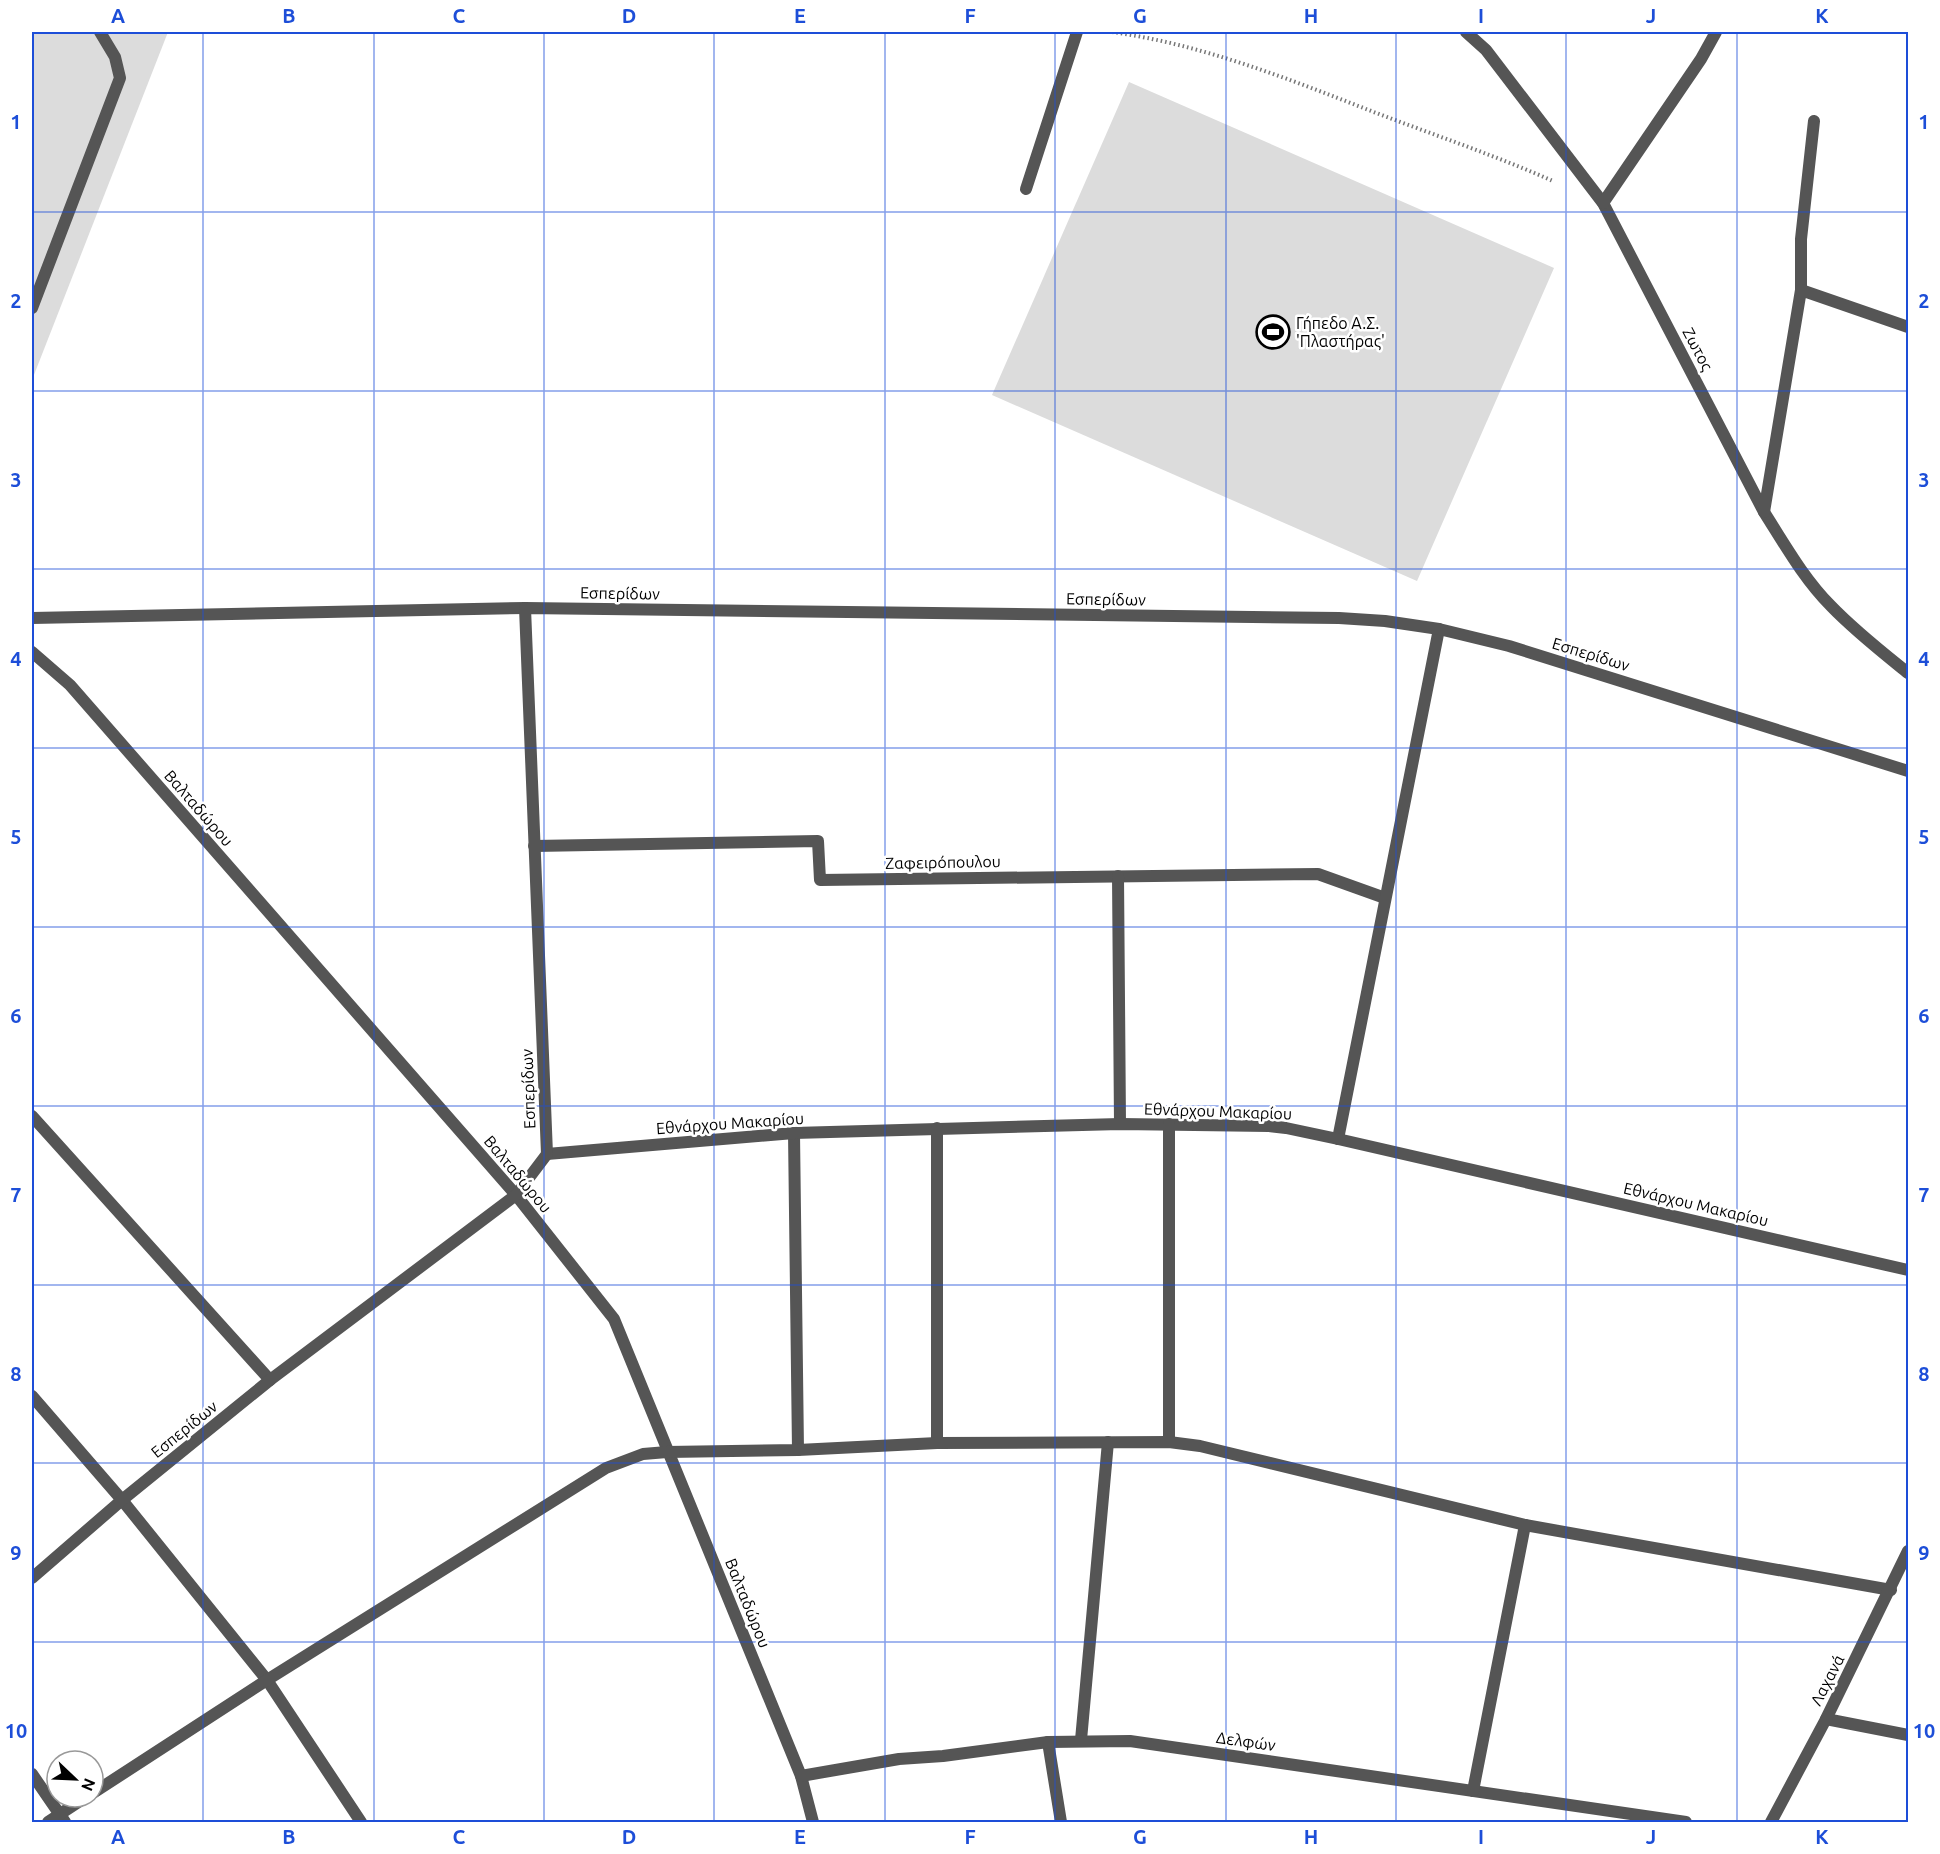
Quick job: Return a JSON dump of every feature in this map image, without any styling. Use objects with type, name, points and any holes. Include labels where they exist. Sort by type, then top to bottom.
[{"type":"street","points":[[32,308],[120,78],[115,57],[100,32]]},
{"type":"street","points":[[1026,189],[1077,32]]},
{"type":"street","name":"Ζωτος","points":[[1466,32],[1486,50],[1604,203],[1764,512],[1808,580],[1831,606],[1908,673]]},
{"type":"street","points":[[1604,203],[1701,59],[1716,32]]},
{"type":"street","points":[[1764,512],[1801,290],[1801,239],[1814,121]]},
{"type":"street","points":[[1801,290],[1908,327]]},
{"type":"street","points":[[32,618],[525,609]]},
{"type":"street","name":"Εσπερίδων","points":[[32,1578],[122,1500],[270,1380],[516,1196],[547,1154],[525,609],[1339,618],[1385,621],[1439,629],[1509,646],[1908,771]]},
{"type":"street","points":[[1338,1139],[1439,629]]},
{"type":"street","name":"Βαλταδώρου","points":[[32,652],[70,684],[516,1196],[614,1319],[801,1776],[812,1819]]},
{"type":"street","name":"Ζαφειρόπουλου","points":[[534,846],[818,841],[820,880],[1318,874],[1385,898]]},
{"type":"street","points":[[1118,876],[1120,1124]]},
{"type":"street","points":[[32,1116],[270,1380]]},
{"type":"street","name":"Εθνάρχου Μακαρίου","points":[[547,1154],[794,1133],[1120,1124],[1269,1126],[1338,1139],[1908,1270]]},
{"type":"street","points":[[1169,1124],[1169,1442]]},
{"type":"street","points":[[937,1443],[938,1128]]},
{"type":"street","points":[[794,1133],[798,1450]]},
{"type":"street","points":[[32,1396],[122,1500],[267,1680],[361,1822]]},
{"type":"street","points":[[1081,1740],[1107,1442]]},
{"type":"street","points":[[105,1785],[267,1680],[606,1468],[644,1454],[937,1443],[1169,1442],[1200,1446],[1525,1525],[1891,1590]]},
{"type":"street","points":[[1473,1791],[1525,1525]]},
{"type":"street","name":"Λαχανά","points":[[1771,1822],[1826,1719],[1891,1590],[1908,1551]]},
{"type":"street","points":[[1826,1719],[1908,1735]]},
{"type":"street","name":"Δελφών","points":[[801,1776],[899,1759],[942,1756],[1048,1742],[1130,1741],[1686,1822]]},
{"type":"street","points":[[1048,1742],[1061,1822]]},
{"type":"street","points":[[32,1774],[62,1819],[48,1822]]},
{"type":"street","points":[[798,1822],[812,1819]]},
{"type":"path","points":[[1112,32],[1144,36],[1237,62],[1468,146],[1554,182]]},
{"type":"shaded area","points":[[32,32],[168,32],[32,380]]},
{"type":"shaded area","name":"Γήπεδο Α.Σ. 'Πλαστήρας'","points":[[1129,82],[1554,268],[1417,581],[992,395]]},
{"type":"place","name":"Γήπεδο Α.Σ. 'Πλαστήρας'","points":[[1273,332]]}]
